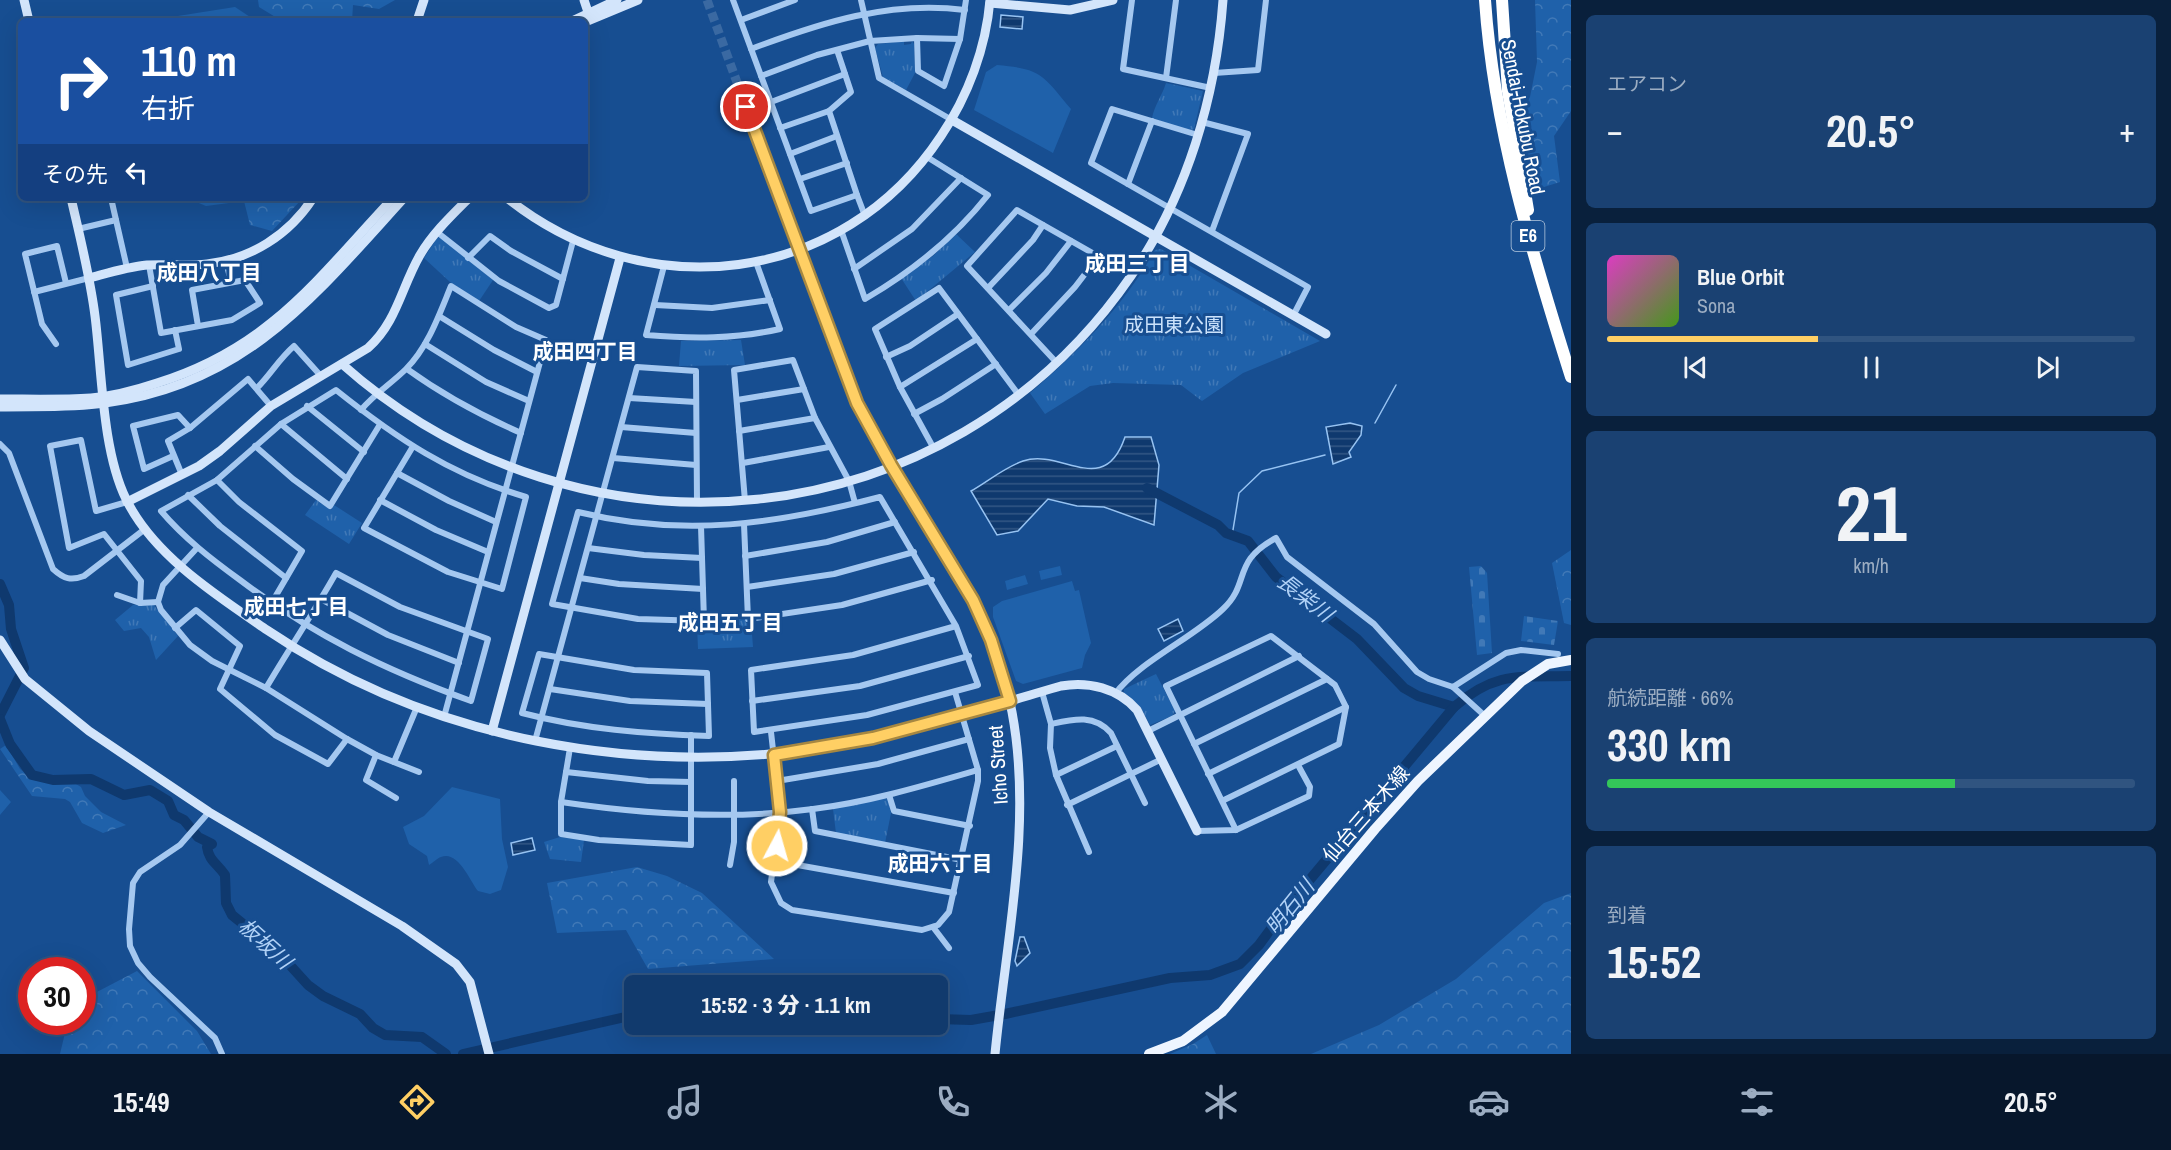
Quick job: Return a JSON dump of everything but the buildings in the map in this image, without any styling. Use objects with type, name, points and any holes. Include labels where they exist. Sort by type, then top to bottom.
[{"type":"highway","points":[[1479,0],[1495,93]]},
{"type":"highway","name":"Sendai-Hokubu Road","points":[[1486,0],[1487,36],[1495,93],[1517,196],[1571,377]]},
{"type":"highway","points":[[1502,0],[1508,91],[1515,143],[1548,303]]},
{"type":"main road","name":"仙台三本木線","points":[[1149,1054],[1183,1041],[1222,1012],[1395,805],[1512,690],[1548,664],[1571,660]]},
{"type":"street","points":[[24,0],[28,18]]},
{"type":"street","points":[[418,18],[423,0]]},
{"type":"street","points":[[584,0],[588,12]]},
{"type":"street","points":[[577,18],[617,0]]},
{"type":"street","points":[[588,21],[638,0]]},
{"type":"street","points":[[733,0],[812,211],[857,195]]},
{"type":"street","points":[[741,20],[795,0]]},
{"type":"street","points":[[861,0],[879,78],[1326,334]]},
{"type":"street","points":[[917,38],[918,71],[944,86],[960,39],[966,0]]},
{"type":"street","points":[[511,201],[573,241],[620,258],[664,266],[710,268],[756,262],[799,250],[841,231],[865,216],[897,190],[927,157],[952,120],[977,64],[990,2],[1050,5],[1070,10],[1113,0]]},
{"type":"street","points":[[1132,0],[1123,69],[1211,88]]},
{"type":"street","points":[[1166,78],[1176,0]]},
{"type":"street","points":[[342,364],[375,393],[435,433],[511,468],[558,484],[603,494],[697,503],[745,501],[804,492],[849,481],[891,465],[933,447],[978,422],[1018,394],[1056,362],[1096,321],[1131,275],[1155,237],[1169,208],[1198,135],[1214,73],[1223,0]]},
{"type":"street","points":[[1214,73],[1258,70],[1266,0]]},
{"type":"street","points":[[751,48],[828,21],[863,13],[913,8],[965,10]]},
{"type":"street","points":[[761,76],[870,41],[917,38],[960,39]]},
{"type":"street","points":[[780,128],[829,111],[851,92],[837,50]]},
{"type":"street","points":[[771,102],[845,74]]},
{"type":"street","name":"Icho Street","points":[[746,107],[853,393],[891,465],[973,600],[991,640],[1010,701],[1018,754],[1019,820],[995,1054]]},
{"type":"street","points":[[1198,135],[1112,109],[1091,163],[1308,287],[1293,316]]},
{"type":"street","points":[[829,111],[865,216]]},
{"type":"street","points":[[1128,184],[1152,121]]},
{"type":"street","points":[[1202,122],[1248,134],[1212,231]]},
{"type":"street","points":[[790,154],[837,136]]},
{"type":"street","points":[[841,231],[865,298],[933,254],[970,218],[988,195],[927,157]]},
{"type":"street","points":[[800,179],[847,163]]},
{"type":"street","points":[[854,269],[912,230],[962,178]]},
{"type":"street","points":[[71,201],[89,278],[114,465],[127,501],[145,529],[181,565],[237,609],[291,646],[349,677],[417,707],[492,731],[570,748],[691,758],[774,755],[873,738],[1042,692],[1075,684],[1089,684],[1115,694],[1132,704],[1149,731],[1197,831],[1236,830],[1309,796],[1310,787],[1298,765]]},
{"type":"street","points":[[112,201],[127,268]]},
{"type":"street","points":[[34,292],[127,268],[226,261],[245,255],[278,236],[297,219],[311,201]]},
{"type":"street","points":[[0,399],[105,400],[192,372],[215,361],[263,331],[319,280],[390,201]]},
{"type":"street","points":[[0,407],[105,400],[152,394],[195,379],[235,358],[271,335],[322,288],[401,201]]},
{"type":"street","points":[[140,603],[141,581],[104,534],[69,548],[50,446],[81,440],[96,511],[127,501],[182,475],[220,451],[271,406],[342,364],[381,336],[393,319],[420,256],[437,231],[466,201]]},
{"type":"street","points":[[1056,362],[967,266],[1017,210],[1131,275]]},
{"type":"street","points":[[78,230],[116,220]]},
{"type":"street","points":[[988,288],[1043,225]]},
{"type":"street","points":[[437,231],[499,281],[549,308],[556,305],[573,241]]},
{"type":"street","points":[[468,258],[490,236],[527,261],[563,279]]},
{"type":"street","points":[[1009,310],[1046,273],[1071,241]]},
{"type":"street","points":[[56,344],[42,324],[25,254],[57,246],[66,283]]},
{"type":"street","points":[[1031,334],[1075,288],[1098,257]]},
{"type":"street","points":[[492,731],[620,258]]},
{"type":"street","points":[[226,261],[231,282]]},
{"type":"street","points":[[664,266],[646,336],[714,339],[743,337],[780,329],[756,262]]},
{"type":"street","points":[[149,265],[161,333],[232,320],[260,303],[245,280],[192,290],[198,326]]},
{"type":"street","points":[[153,286],[116,295],[128,365],[178,349],[175,330]]},
{"type":"street","points":[[361,410],[375,393],[407,369],[425,344],[451,286],[516,327],[546,340],[444,717]]},
{"type":"street","points":[[933,447],[900,387],[875,329],[939,288],[1018,394]]},
{"type":"street","points":[[655,305],[712,308],[770,300]]},
{"type":"street","points":[[886,357],[910,346],[958,314]]},
{"type":"street","points":[[439,316],[494,351],[537,372]]},
{"type":"street","points":[[900,387],[977,339]]},
{"type":"street","points":[[425,344],[486,382],[529,401]]},
{"type":"street","points":[[257,388],[269,376],[277,360],[294,346],[320,375]]},
{"type":"street","points":[[745,501],[734,370],[793,360],[815,418],[849,481],[855,503]]},
{"type":"street","points":[[914,414],[996,364]]},
{"type":"street","points":[[535,741],[637,367],[696,371],[697,503]]},
{"type":"street","points":[[407,369],[437,390],[521,433]]},
{"type":"street","points":[[182,475],[168,441],[189,428],[248,379],[271,406]]},
{"type":"street","points":[[736,400],[804,389]]},
{"type":"street","points":[[267,688],[291,646],[304,626],[321,600],[336,573],[400,607],[466,633],[488,639],[471,701],[450,694],[373,663],[304,626],[197,548],[161,511],[217,480],[281,423],[336,390],[379,426],[412,448],[461,473],[526,497],[502,590],[448,572],[364,528],[412,448]]},
{"type":"street","points":[[629,398],[696,402]]},
{"type":"street","points":[[307,406],[364,452]]},
{"type":"street","points":[[173,456],[144,470],[133,426],[178,415],[189,428]]},
{"type":"street","points":[[739,431],[815,418]]},
{"type":"street","points":[[281,423],[347,479]]},
{"type":"street","points":[[255,446],[293,479],[330,506],[379,426]]},
{"type":"street","points":[[621,427],[696,433]]},
{"type":"street","points":[[0,444],[9,453],[53,569],[62,578],[74,580],[84,576],[145,529]]},
{"type":"street","points":[[743,463],[829,447]]},
{"type":"street","points":[[613,458],[696,465]]},
{"type":"street","points":[[397,473],[440,497],[496,522]]},
{"type":"street","points":[[217,480],[239,501],[302,551],[272,604]]},
{"type":"street","points":[[188,495],[220,526],[286,578]]},
{"type":"street","points":[[701,526],[704,621],[638,620],[552,604],[578,512],[647,525],[744,524],[792,518],[880,497],[932,580],[956,626],[969,656],[978,686],[867,715],[771,732],[754,732],[751,670],[853,655],[956,626]]},
{"type":"street","points":[[380,501],[436,530],[488,552]]},
{"type":"street","points":[[745,556],[827,542],[895,522]]},
{"type":"street","points":[[744,524],[748,619],[842,605],[932,580]]},
{"type":"street","points":[[1115,694],[1130,679],[1223,609],[1232,598],[1245,562],[1260,547],[1276,538],[1287,557],[1374,624],[1417,672],[1429,680],[1456,689],[1485,716]]},
{"type":"street","points":[[197,548],[163,585],[158,602],[161,610],[190,645],[229,670],[267,688],[376,756],[419,772]]},
{"type":"street","points":[[588,548],[644,555],[702,558]]},
{"type":"street","points":[[747,587],[834,574],[914,552]]},
{"type":"street","points":[[580,578],[619,584],[703,589]]},
{"type":"street","points":[[117,595],[140,603],[158,602]]},
{"type":"street","points":[[321,600],[388,635],[459,663]]},
{"type":"street","points":[[175,628],[196,610],[240,646],[220,689],[275,735],[328,764],[347,739]]},
{"type":"street","points":[[1222,801],[1339,744],[1346,707],[1335,686],[1271,636],[1166,686],[1236,830]]},
{"type":"street","points":[[0,640],[25,679],[73,719],[209,812],[402,926],[456,964],[470,982],[489,1054]]},
{"type":"street","points":[[1456,689],[1506,652],[1521,650],[1558,654]]},
{"type":"street","points":[[539,654],[634,670],[707,673],[708,704],[709,735],[585,727],[522,713],[539,654]]},
{"type":"street","points":[[752,701],[860,686],[969,656]]},
{"type":"street","points":[[1149,731],[1299,656]]},
{"type":"street","points":[[1194,744],[1327,679]]},
{"type":"street","points":[[550,689],[630,701],[708,704]]},
{"type":"street","points":[[771,732],[780,812],[771,882],[774,894],[781,903],[792,910],[915,930],[933,927],[949,912],[970,826],[978,770],[955,692]]},
{"type":"street","points":[[1042,692],[1051,724],[1050,748],[1056,774],[1067,805],[1089,852]]},
{"type":"street","points":[[394,762],[417,707]]},
{"type":"street","points":[[1208,774],[1346,707]]},
{"type":"street","points":[[1051,724],[1078,718],[1104,725],[1117,746],[1144,803]]},
{"type":"street","points":[[570,748],[561,802],[561,834],[599,840],[691,845],[691,735]]},
{"type":"street","points":[[777,781],[868,766],[969,739]]},
{"type":"street","points":[[1056,774],[1117,746]]},
{"type":"street","points":[[376,756],[366,780],[396,798]]},
{"type":"street","points":[[1067,805],[1162,759]]},
{"type":"street","points":[[561,802],[646,812],[780,812],[812,809],[889,795],[978,770]]},
{"type":"street","points":[[566,772],[648,781],[691,782]]},
{"type":"street","points":[[730,865],[735,813],[734,781]]},
{"type":"street","points":[[889,795],[894,811],[970,826]]},
{"type":"street","points":[[812,809],[815,831],[962,860]]},
{"type":"street","points":[[209,812],[180,845],[140,872],[133,883],[130,946],[138,963],[150,977],[215,1038],[222,1054]]},
{"type":"street","points":[[775,861],[954,893]]},
{"type":"street","points":[[933,927],[949,948]]},
{"type":"green space","points":[[258,0],[395,0],[379,9],[353,5],[352,18],[277,18],[259,7]]},
{"type":"green space","points":[[1535,0],[1571,0],[1571,111],[1554,136],[1560,182],[1544,187],[1533,180],[1521,114],[1530,97],[1537,62]]},
{"type":"green space","points":[[235,7],[252,18],[178,18],[178,16]]},
{"type":"green space","points":[[904,41],[904,45],[911,44],[912,41],[914,44],[915,73],[906,90],[883,77],[875,48],[878,44]]},
{"type":"green space","points":[[997,65],[1024,69],[1040,76],[1054,88],[1071,109],[1053,153],[974,110],[986,72]]},
{"type":"green space","points":[[1166,83],[1203,91],[1194,129],[1189,131],[1152,118]]},
{"type":"green space","points":[[194,201],[244,201],[206,206]]},
{"type":"green space","points":[[244,201],[300,201],[272,231],[250,225]]},
{"type":"green space","points":[[956,234],[975,252],[916,301],[901,278],[933,256]]},
{"type":"green space","points":[[440,237],[493,280],[479,301],[450,282],[424,258]]},
{"type":"green space","name":"成田東公園","points":[[1161,249],[1320,341],[1243,373],[1202,401],[1181,385],[1113,383],[1090,386],[1045,414],[1030,393],[1099,327],[1143,271],[1155,250]]},
{"type":"green space","points":[[741,340],[745,365],[679,366],[681,341]]},
{"type":"green space","points":[[316,500],[331,510],[334,505],[362,523],[349,544],[305,515]]},
{"type":"green space","points":[[1571,550],[1571,625],[1564,623],[1552,563]]},
{"type":"green space","points":[[1060,566],[1062,575],[1041,580],[1039,571]]},
{"type":"green space","points":[[1481,566],[1487,573],[1492,653],[1477,655],[1469,567]]},
{"type":"green space","points":[[1025,575],[1028,584],[1007,590],[1005,581]]},
{"type":"green space","points":[[1072,581],[1075,591],[1079,590],[1091,643],[1082,668],[1023,684],[1016,681],[993,617],[993,607],[1002,601]]},
{"type":"green space","points":[[153,604],[178,636],[156,660],[149,637],[141,628],[124,631],[115,620],[133,605]]},
{"type":"green space","points":[[1524,616],[1558,621],[1554,645],[1521,641]]},
{"type":"green space","points":[[745,619],[746,623],[751,622],[753,647],[698,649],[697,624],[707,623],[707,620]]},
{"type":"green space","points":[[1156,674],[1175,711],[1172,716],[1150,725],[1141,708],[1124,693],[1124,689]]},
{"type":"green space","points":[[6,745],[20,769],[33,780],[74,783],[81,787],[85,796],[101,812],[126,825],[103,833],[82,823],[70,802],[65,799],[32,796],[0,749]]},
{"type":"green space","points":[[452,787],[500,799],[502,839],[508,867],[501,890],[490,894],[478,891],[463,868],[453,858],[441,857],[429,865],[427,856],[409,844],[403,827],[424,816]]},
{"type":"green space","points":[[0,790],[11,802],[0,815]]},
{"type":"green space","points":[[885,798],[888,800],[891,813],[885,843],[836,833],[833,809]]},
{"type":"green space","points":[[560,837],[584,840],[581,862],[550,859],[544,842]]},
{"type":"green space","points":[[637,867],[667,876],[702,893],[774,959],[648,969],[626,930],[557,933],[547,883]]},
{"type":"green space","points":[[1571,893],[1571,1054],[1311,1054],[1379,1025],[1456,979],[1544,903]]},
{"type":"green space","points":[[137,971],[197,1031],[211,1054],[60,1054],[65,1035],[96,1035],[96,992]]},
{"type":"green space","points":[[1207,1035],[1216,1054],[1170,1054],[1193,1044]]},
{"type":"shaded area","points":[[1001,15],[1023,17],[1022,29],[1000,27]]},
{"type":"shaded area","points":[[1350,423],[1362,426],[1361,435],[1349,452],[1351,457],[1333,464],[1326,427]]},
{"type":"shaded area","points":[[1125,437],[1151,437],[1159,465],[1154,525],[1104,507],[1077,506],[1048,499],[1018,531],[997,535],[971,491],[1023,461],[1052,460],[1094,468],[1106,465],[1116,455]]},
{"type":"shaded area","points":[[1178,619],[1183,631],[1164,641],[1158,629]]},
{"type":"shaded area","points":[[532,838],[535,850],[513,855],[511,843]]},
{"type":"shaded area","points":[[1020,937],[1024,937],[1030,953],[1017,966],[1015,961]]},
{"type":"waterway","points":[[1375,423],[1396,385]]},
{"type":"waterway","points":[[1232,536],[1239,493],[1262,471],[1325,455]]},
{"type":"waterway","name":"長柴川","points":[[1147,488],[1218,525],[1226,533],[1248,541],[1276,577],[1357,639],[1404,688],[1418,696],[1454,707]]},
{"type":"waterway","name":"板坂川","points":[[0,584],[9,605],[11,629],[24,668],[0,715]]},
{"type":"waterway","name":"明石川","points":[[948,1019],[971,1020],[1005,1014],[1170,978],[1210,975],[1240,964],[1259,945],[1287,907],[1454,707],[1482,687],[1509,678],[1571,676]]},
{"type":"waterway","name":"板坂川","points":[[0,719],[10,744],[32,775],[53,780],[91,779],[124,795],[150,790],[168,801],[174,815],[184,820],[198,837],[212,844],[207,847],[208,852],[225,875],[226,903],[232,915],[278,952],[308,985],[323,996],[360,1014],[373,1028],[385,1035],[422,1037],[446,1054]]},
{"type":"waterway","name":"明石川","points":[[463,1054],[624,1017]]},
{"type":"tunnel","points":[[707,0],[746,107]]},
{"type":"district","name":"成田三丁目","points":[[1137,264]]},
{"type":"district","name":"成田八丁目","points":[[209,273]]},
{"type":"district","name":"成田四丁目","points":[[585,352]]},
{"type":"district","name":"成田七丁目","points":[[296,607]]},
{"type":"district","name":"成田五丁目","points":[[730,623]]},
{"type":"district","name":"成田六丁目","points":[[940,864]]},
{"type":"route","points":[[746,107],[857,403],[891,465],[973,600],[991,640],[1010,701],[893,734],[830,747],[774,755],[780,812],[777,846]]}]
